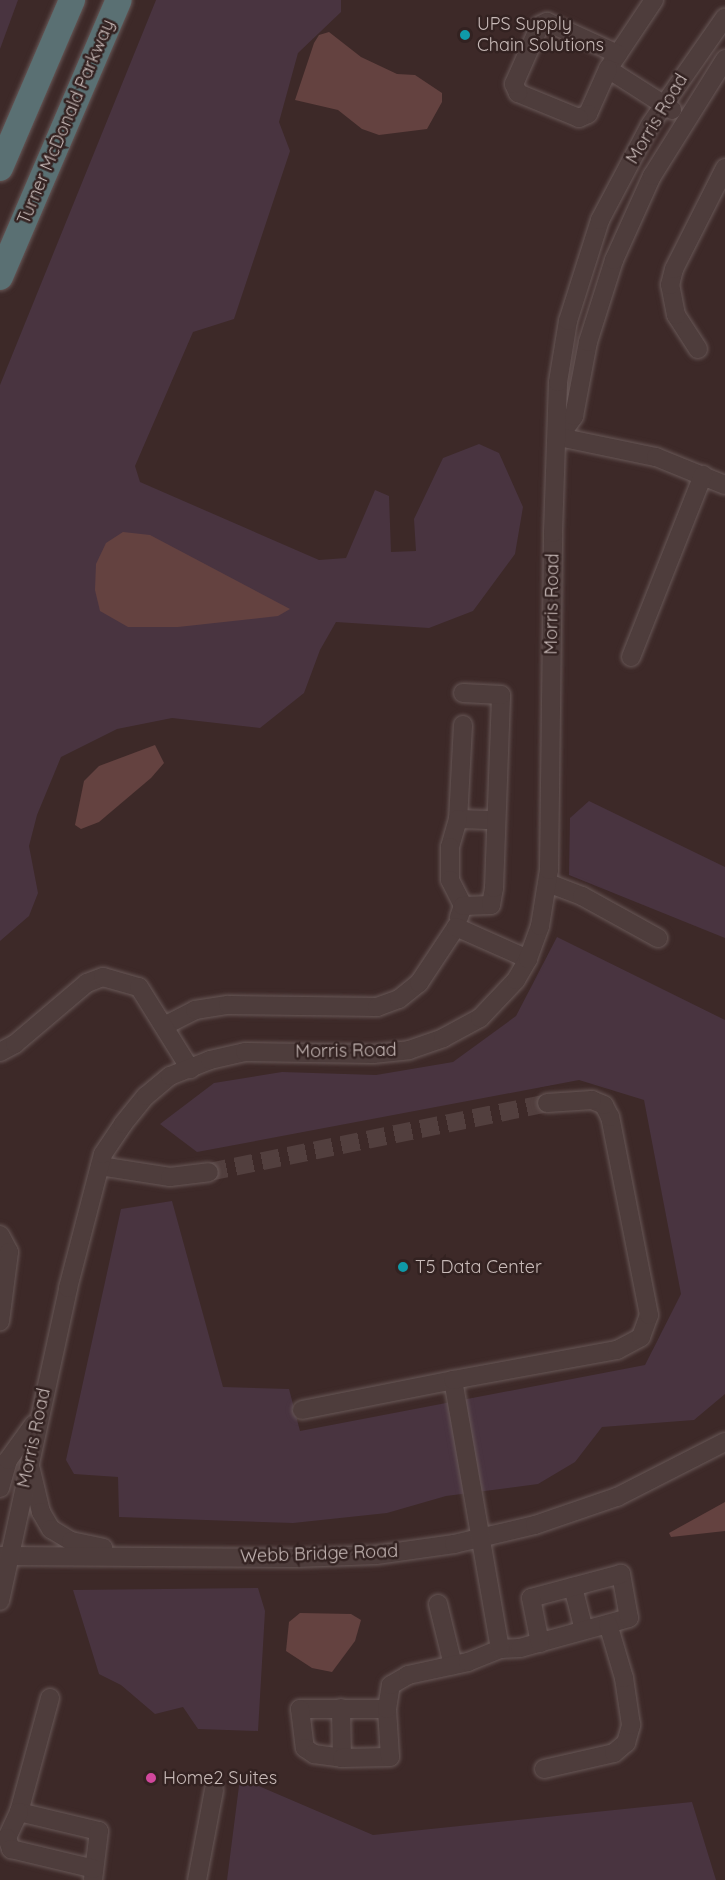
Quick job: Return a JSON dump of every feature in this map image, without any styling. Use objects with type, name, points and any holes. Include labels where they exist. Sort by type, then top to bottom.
[{"type":"highway","points":[[0,168],[72,0]]},
{"type":"highway","name":"Turner McDonald Parkway","points":[[0,277],[119,0]]},
{"type":"street","points":[[654,0],[613,61],[588,114],[579,118],[518,93],[514,84],[540,25],[547,22],[613,61],[663,105],[687,119]]},
{"type":"street","name":"Morris Road","points":[[0,1601],[4,1556],[30,1462],[37,1420],[100,1166],[123,1124],[146,1096],[170,1076],[245,1052],[373,1054],[417,1047],[443,1038],[480,1018],[516,980],[528,959],[540,926],[548,883],[553,533],[559,437],[558,403],[568,321],[580,274],[600,220],[663,105],[725,17]]},
{"type":"street","name":"Morris Road","points":[[559,437],[574,416],[603,285],[652,176],[725,59]]},
{"type":"street","points":[[698,349],[676,315],[670,285],[674,269],[725,168]]},
{"type":"street","points":[[559,437],[656,458],[725,485]]},
{"type":"street","points":[[631,657],[703,475]]},
{"type":"street","points":[[463,693],[501,695],[491,905],[463,906]]},
{"type":"street","points":[[164,1026],[195,1010],[228,1005],[377,1007],[399,999],[419,983],[456,927],[463,906],[450,880],[450,847],[458,819],[463,725]]},
{"type":"street","points":[[458,819],[496,820]]},
{"type":"street","points":[[548,883],[582,896],[658,938]]},
{"type":"street","points":[[456,927],[528,959]]},
{"type":"street","points":[[0,1052],[15,1044],[87,983],[103,977],[139,987],[190,1069]]},
{"type":"street","points":[[302,1410],[617,1350],[642,1337],[649,1315],[647,1294],[610,1117],[604,1105],[592,1101],[547,1103]]},
{"type":"street","points":[[100,1166],[170,1177],[209,1172]]},
{"type":"street","points":[[0,1236],[9,1252],[0,1321]]},
{"type":"street","points":[[453,1380],[478,1539],[500,1649]]},
{"type":"street","points":[[0,1488],[8,1460],[37,1420]]},
{"type":"street","name":"Webb Bridge Road","points":[[4,1556],[376,1555],[478,1539],[535,1525],[617,1497],[725,1442]]},
{"type":"street","points":[[30,1462],[41,1512],[60,1536],[84,1545],[152,1557]]},
{"type":"street","points":[[387,1709],[300,1709],[305,1748],[314,1754],[342,1758],[390,1757],[387,1709],[391,1685],[408,1675],[453,1665],[500,1649],[540,1642],[629,1618],[621,1574],[531,1598],[540,1642]]},
{"type":"street","points":[[573,1587],[584,1630]]},
{"type":"street","points":[[438,1604],[453,1665]]},
{"type":"street","points":[[544,1769],[614,1753],[626,1743],[631,1725],[624,1678],[608,1624]]},
{"type":"street","points":[[19,1812],[99,1831],[98,1876],[11,1849],[7,1838],[19,1812],[50,1698]]},
{"type":"street","points":[[341,1708],[342,1758]]},
{"type":"street","points":[[197,1880],[214,1790]]},
{"type":"shaded area","points":[[0,0],[18,0],[0,49]]},
{"type":"shaded area","points":[[156,0],[341,0],[341,12],[298,53],[279,122],[290,151],[234,319],[193,332],[135,466],[140,482],[319,560],[346,558],[375,490],[389,496],[391,552],[416,551],[414,519],[443,458],[479,444],[499,453],[523,507],[515,554],[473,611],[429,628],[336,622],[320,650],[304,693],[260,728],[172,718],[117,729],[61,757],[37,815],[29,846],[38,893],[29,916],[0,941],[0,385]]},
{"type":"shaded area","points":[[329,32],[361,57],[397,74],[415,75],[442,93],[442,102],[427,129],[379,135],[362,129],[338,110],[295,100],[314,43],[319,35]]},
{"type":"shaded area","points":[[123,532],[150,535],[290,609],[278,616],[178,627],[128,627],[100,611],[95,590],[96,564],[106,543]]},
{"type":"shaded area","points":[[155,745],[164,763],[151,778],[99,822],[81,829],[75,825],[84,781],[99,766]]},
{"type":"shaded area","points":[[589,801],[725,867],[725,938],[569,875],[570,818]]},
{"type":"shaded area","points":[[557,937],[725,1020],[725,1394],[694,1420],[602,1427],[575,1462],[538,1484],[446,1496],[387,1513],[293,1523],[119,1517],[118,1477],[74,1474],[66,1460],[121,1209],[172,1201],[223,1387],[289,1389],[300,1431],[645,1365],[681,1294],[644,1100],[579,1080],[197,1152],[160,1124],[214,1083],[282,1072],[376,1075],[453,1062],[516,1016]]},
{"type":"shaded area","points":[[725,1502],[725,1531],[671,1537],[669,1533]]},
{"type":"shaded area","points":[[258,1588],[265,1611],[258,1731],[198,1729],[183,1707],[155,1714],[121,1685],[99,1674],[73,1590]]},
{"type":"shaded area","points":[[300,1613],[351,1614],[361,1620],[355,1641],[332,1672],[312,1668],[286,1651],[289,1622]]},
{"type":"shaded area","points":[[240,1778],[373,1835],[692,1802],[716,1880],[227,1880]]},
{"type":"tunnel","points":[[209,1172],[547,1103]]},
{"type":"place","name":"UPS Supply Chain Solutions","points":[[465,35]]},
{"type":"place","name":"T5 Data Center","points":[[403,1267]]},
{"type":"place","name":"Home2 Suites","points":[[151,1778]]}]
